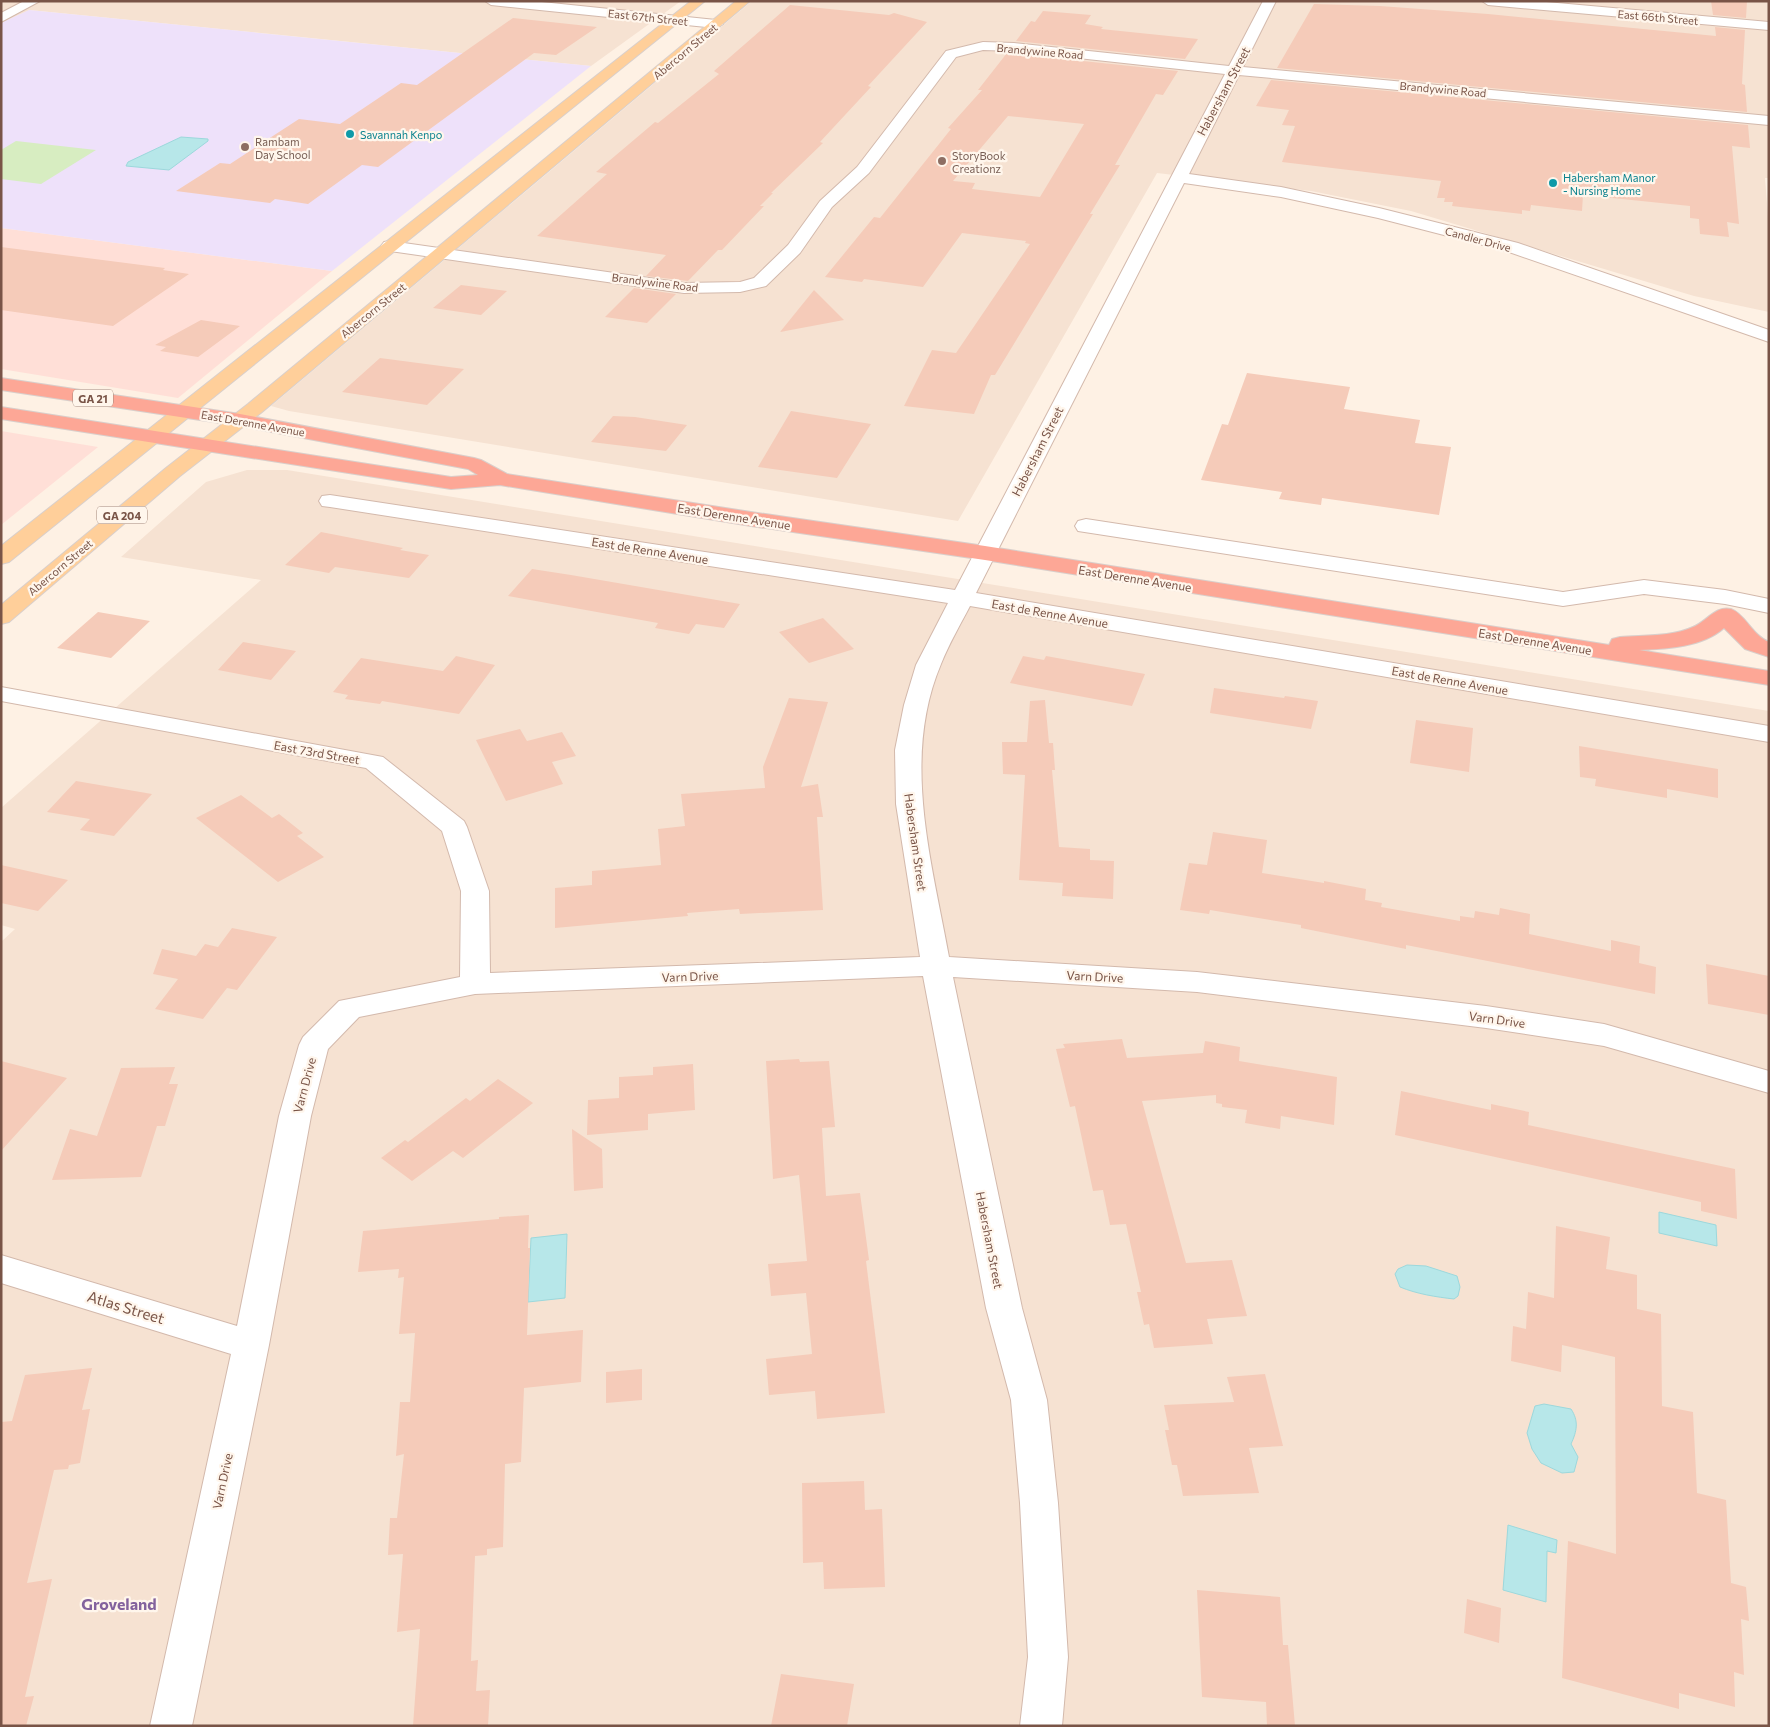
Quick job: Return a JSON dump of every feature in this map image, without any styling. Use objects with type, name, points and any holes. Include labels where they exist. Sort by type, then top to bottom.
[{"type":"highway","name":"East Derenne Avenue","points":[[1,384],[240,420],[474,464],[500,479]]},
{"type":"highway","name":"East Derenne Avenue","points":[[1,413],[451,484],[500,479],[751,519],[986,553],[1769,678]]},
{"type":"highway","points":[[1579,648],[1671,640],[1709,628],[1725,615],[1753,644],[1769,650]]},
{"type":"main road","points":[[1,557],[699,1]]},
{"type":"main road","name":"Abercorn Street","points":[[1,617],[206,446],[442,254],[744,1]]},
{"type":"street","points":[[1,18],[34,1]]},
{"type":"street","name":"East 67th Street","points":[[491,1],[716,24]]},
{"type":"street","name":"Habersham Street","points":[[1041,1726],[1048,1657],[1040,1503],[1029,1400],[1004,1308],[936,966],[909,804],[908,750],[916,705],[928,665],[1270,1]]},
{"type":"street","name":"East 66th Street","points":[[1488,1],[1769,26]]},
{"type":"street","name":"Brandywine Road","points":[[390,246],[684,288],[740,288],[760,282],[794,250],[826,204],[863,170],[951,54],[983,46],[1014,47],[1769,121]]},
{"type":"street","name":"Candler Drive","points":[[1178,177],[1281,192],[1330,202],[1512,247],[1769,336]]},
{"type":"street","name":"East de Renne Avenue","points":[[330,501],[962,598],[1769,734]]},
{"type":"street","points":[[1086,526],[1562,599],[1644,587],[1725,597],[1769,606]]},
{"type":"street","name":"East 73rd Street","points":[[1,694],[374,762],[454,827],[475,890],[475,984]]},
{"type":"street","name":"Varn Drive","points":[[172,1726],[251,1344],[295,1116],[314,1045],[350,1008],[475,984],[936,966],[1197,982],[1486,1017],[1604,1035],[1769,1082]]},
{"type":"street","name":"Atlas Street","points":[[1,1269],[251,1344]]},
{"type":"shaded area","points":[[1,1],[681,1],[591,66],[30,10],[1,23]]},
{"type":"shaded area","points":[[752,1],[1769,1],[1769,178],[1765,178],[1769,229],[1769,312],[1694,296],[1411,211],[1311,191],[1157,173],[958,521],[289,411],[271,406]]},
{"type":"shaded area","name":"Rambam Day School","points":[[29,10],[591,66],[332,271],[1,228],[1,23]]},
{"type":"shaded area","points":[[1,228],[332,271],[178,398],[1,369]]},
{"type":"shaded area","points":[[1,431],[98,447],[1,525]]},
{"type":"shaded area","points":[[247,470],[287,470],[1769,711],[1769,1726],[1,1726],[1,942],[15,929],[1,925],[1,808],[261,580],[121,557],[206,482]]},
{"type":"green space","points":[[16,141],[96,150],[41,184],[1,179],[1,150]]},
{"type":"water","points":[[181,137],[208,139],[208,141],[169,170],[126,166],[128,162]]},
{"type":"water","points":[[1659,1212],[1716,1225],[1717,1246],[1659,1233]]},
{"type":"water","points":[[567,1234],[565,1298],[528,1302],[531,1238]]},
{"type":"water","points":[[1407,1265],[1426,1266],[1457,1276],[1460,1287],[1458,1296],[1454,1299],[1440,1297],[1400,1287],[1395,1274],[1398,1269]]},
{"type":"water","points":[[1544,1404],[1571,1409],[1574,1413],[1576,1426],[1571,1444],[1578,1457],[1574,1472],[1562,1473],[1541,1463],[1532,1449],[1527,1433],[1535,1406]]},
{"type":"water","points":[[1508,1525],[1557,1540],[1556,1553],[1547,1551],[1546,1602],[1503,1590]]},
{"type":"building","points":[[1711,1],[1747,1],[1746,18],[1713,15]]},
{"type":"building","points":[[1314,4],[1380,6],[1488,14],[1716,36],[1715,27],[1745,30],[1742,84],[1745,85],[1747,112],[1277,68]]},
{"type":"building","points":[[790,5],[889,15],[894,13],[927,22],[820,142],[823,143],[771,193],[773,193],[760,206],[764,206],[722,250],[718,250],[688,281],[646,276],[666,255],[537,236],[607,174],[596,172],[655,122],[658,123],[719,74],[714,71]]},
{"type":"building","points":[[1043,11],[1091,15],[1085,24],[1103,27],[1101,29],[1198,39],[1185,59],[1016,41],[1031,21],[1035,22]]},
{"type":"building","name":"Savannah Kenpo","points":[[513,18],[597,27],[556,55],[534,53],[378,167],[362,165],[308,204],[275,199],[270,203],[176,191],[220,163],[230,164],[299,119],[340,124],[401,83],[417,85]]},
{"type":"building","points":[[1007,53],[1178,71],[1163,95],[1156,94],[1115,165],[1120,165],[1090,214],[1093,214],[995,375],[991,375],[974,414],[904,406],[932,350],[956,353],[1030,244],[1025,243],[1026,241],[962,233],[923,287],[864,279],[862,282],[825,277],[874,217],[880,218],[951,129],[948,128],[982,90],[978,90]],"holes":[[[1008,116],[1084,124],[1040,197],[972,189],[975,183],[953,181]]]},
{"type":"building","points":[[1271,80],[1748,125],[1750,148],[1732,146],[1739,224],[1727,222],[1729,237],[1700,234],[1699,219],[1690,218],[1690,206],[1583,195],[1582,211],[1531,205],[1530,211],[1522,210],[1522,214],[1452,206],[1453,202],[1444,202],[1445,198],[1437,198],[1441,181],[1282,162],[1295,126],[1282,125],[1289,110],[1256,106]]},
{"type":"building","points":[[1,247],[165,268],[163,270],[189,274],[113,326],[1,310]]},
{"type":"building","points":[[461,285],[507,291],[481,315],[433,308]]},
{"type":"building","points":[[634,288],[676,294],[647,323],[605,317]]},
{"type":"building","points":[[814,290],[844,320],[780,332]]},
{"type":"building","points":[[201,320],[240,326],[198,357],[160,351],[166,347],[155,345]]},
{"type":"building","points":[[380,358],[464,369],[427,405],[342,392]]},
{"type":"building","points":[[1247,373],[1350,387],[1344,409],[1420,420],[1415,443],[1451,447],[1439,515],[1322,498],[1321,505],[1279,499],[1282,492],[1201,480],[1222,424],[1228,425]]},
{"type":"building","points":[[791,411],[871,424],[837,478],[758,467]]},
{"type":"building","points":[[613,416],[635,417],[687,425],[666,451],[591,442]]},
{"type":"building","points":[[321,532],[429,555],[409,578],[335,567],[329,573],[285,565]]},
{"type":"building","points":[[532,569],[740,604],[724,628],[696,624],[689,634],[655,628],[658,623],[508,596]]},
{"type":"building","points":[[98,612],[150,621],[111,658],[57,648]]},
{"type":"building","points":[[823,618],[854,649],[809,663],[779,632]]},
{"type":"building","points":[[243,642],[296,651],[271,680],[218,670]]},
{"type":"building","points":[[456,656],[495,665],[459,714],[382,701],[380,704],[345,699],[348,695],[333,692],[361,658],[443,671]]},
{"type":"building","points":[[1023,656],[1044,660],[1046,656],[1145,674],[1132,706],[1010,683]]},
{"type":"building","points":[[1214,688],[1318,701],[1311,729],[1210,713]]},
{"type":"building","points":[[789,698],[828,702],[801,787],[818,784],[823,817],[817,817],[823,910],[740,914],[739,909],[687,913],[688,916],[555,928],[555,888],[592,885],[592,871],[661,865],[658,829],[685,826],[681,794],[765,788],[763,767]]},
{"type":"building","points":[[1045,700],[1049,743],[1053,743],[1055,770],[1052,770],[1059,847],[1090,849],[1090,860],[1114,861],[1113,899],[1062,896],[1063,883],[1019,880],[1025,775],[1003,774],[1002,742],[1027,742],[1030,701]]},
{"type":"building","points":[[1416,720],[1473,728],[1469,772],[1410,763]]},
{"type":"building","points":[[520,729],[527,741],[562,732],[576,756],[552,762],[563,784],[506,801],[476,740]]},
{"type":"building","points":[[1579,746],[1718,769],[1718,798],[1667,789],[1667,798],[1595,786],[1596,779],[1580,777]]},
{"type":"building","points":[[76,781],[152,794],[114,836],[80,830],[90,819],[47,812]]},
{"type":"building","points":[[241,795],[272,818],[279,814],[303,833],[297,836],[324,857],[278,882],[196,818]]},
{"type":"building","points":[[1213,832],[1267,840],[1262,873],[1324,883],[1324,881],[1366,889],[1365,900],[1382,903],[1381,907],[1460,921],[1460,916],[1474,918],[1475,911],[1499,915],[1500,908],[1530,914],[1529,934],[1611,951],[1611,940],[1640,946],[1639,963],[1656,967],[1655,994],[1406,945],[1406,949],[1301,928],[1301,925],[1210,910],[1209,914],[1180,910],[1189,863],[1207,865]]},
{"type":"building","points":[[1,865],[68,880],[38,911],[1,903]]},
{"type":"building","points":[[232,928],[277,937],[237,990],[227,988],[203,1019],[155,1009],[178,979],[153,974],[162,949],[196,956],[205,944],[218,947]]},
{"type":"building","points":[[1706,964],[1769,976],[1769,1015],[1708,1004]]},
{"type":"building","points":[[1122,1039],[1127,1058],[1203,1053],[1205,1041],[1240,1047],[1239,1061],[1337,1077],[1334,1125],[1281,1116],[1280,1129],[1245,1123],[1247,1110],[1222,1107],[1222,1104],[1216,1103],[1216,1095],[1142,1101],[1186,1263],[1232,1260],[1247,1316],[1207,1319],[1213,1344],[1154,1348],[1149,1324],[1144,1325],[1137,1292],[1141,1292],[1126,1224],[1110,1225],[1103,1190],[1093,1191],[1075,1106],[1070,1107],[1056,1049],[1065,1048],[1063,1044]]},
{"type":"building","points":[[799,1059],[800,1062],[829,1061],[835,1127],[822,1128],[826,1196],[860,1193],[869,1260],[866,1261],[885,1413],[817,1419],[815,1391],[769,1395],[766,1359],[812,1354],[806,1293],[771,1296],[768,1264],[807,1261],[799,1175],[773,1179],[766,1061]]},
{"type":"building","points":[[1,1061],[67,1078],[1,1151]]},
{"type":"building","points":[[693,1064],[695,1110],[648,1114],[648,1130],[587,1135],[588,1100],[619,1098],[619,1077],[653,1075],[653,1067]]},
{"type":"building","points":[[175,1067],[169,1084],[178,1084],[165,1126],[157,1126],[141,1177],[52,1180],[70,1129],[97,1136],[121,1068]]},
{"type":"building","points":[[498,1079],[533,1103],[463,1158],[453,1151],[412,1181],[381,1158],[405,1140],[408,1142],[466,1098],[470,1101]]},
{"type":"building","points":[[1401,1091],[1491,1110],[1491,1104],[1529,1112],[1528,1125],[1735,1169],[1737,1219],[1701,1211],[1701,1202],[1395,1135]]},
{"type":"building","points":[[572,1129],[602,1149],[603,1188],[574,1191]]},
{"type":"building","points":[[529,1215],[528,1248],[530,1248],[527,1335],[583,1330],[581,1382],[524,1388],[521,1462],[505,1464],[503,1547],[487,1549],[487,1555],[475,1556],[471,1661],[478,1660],[476,1691],[490,1690],[488,1726],[413,1726],[420,1629],[397,1632],[403,1554],[388,1555],[390,1518],[397,1518],[404,1454],[396,1456],[400,1402],[410,1402],[415,1333],[399,1334],[404,1277],[398,1278],[399,1269],[358,1272],[363,1231]]},
{"type":"building","points":[[1556,1226],[1610,1237],[1606,1269],[1637,1275],[1637,1309],[1661,1314],[1662,1406],[1693,1412],[1697,1493],[1726,1500],[1731,1583],[1746,1587],[1749,1621],[1741,1619],[1744,1675],[1734,1672],[1735,1707],[1679,1693],[1679,1709],[1562,1678],[1568,1541],[1616,1554],[1615,1357],[1562,1345],[1561,1372],[1511,1361],[1513,1326],[1526,1329],[1528,1292],[1554,1298]]},
{"type":"building","points":[[92,1368],[82,1410],[90,1409],[80,1463],[69,1465],[68,1469],[54,1470],[27,1583],[52,1579],[25,1697],[34,1696],[26,1726],[1,1726],[1,1422],[12,1421],[25,1375]]},
{"type":"building","points":[[642,1369],[642,1400],[606,1403],[606,1372]]},
{"type":"building","points":[[1265,1374],[1283,1446],[1249,1448],[1259,1493],[1183,1496],[1177,1465],[1172,1465],[1165,1430],[1169,1430],[1164,1405],[1234,1402],[1227,1377]]},
{"type":"building","points":[[864,1481],[865,1510],[882,1509],[885,1587],[824,1589],[823,1562],[803,1563],[802,1483]]},
{"type":"building","points":[[1197,1590],[1280,1597],[1283,1645],[1288,1645],[1295,1726],[1267,1726],[1266,1702],[1202,1697]]},
{"type":"building","points":[[1467,1599],[1501,1608],[1499,1643],[1464,1633]]},
{"type":"building","points":[[781,1674],[854,1684],[847,1726],[771,1726]]},
{"type":"place","name":"Savannah Kenpo","points":[[350,134]]},
{"type":"place","name":"Rambam Day School","points":[[245,147]]},
{"type":"place","name":"StoryBook Creationz","points":[[942,161]]},
{"type":"place","name":"Habersham Manor - Nursing Home","points":[[1553,183]]},
{"type":"district","name":"Groveland","points":[[119,1603]]}]
